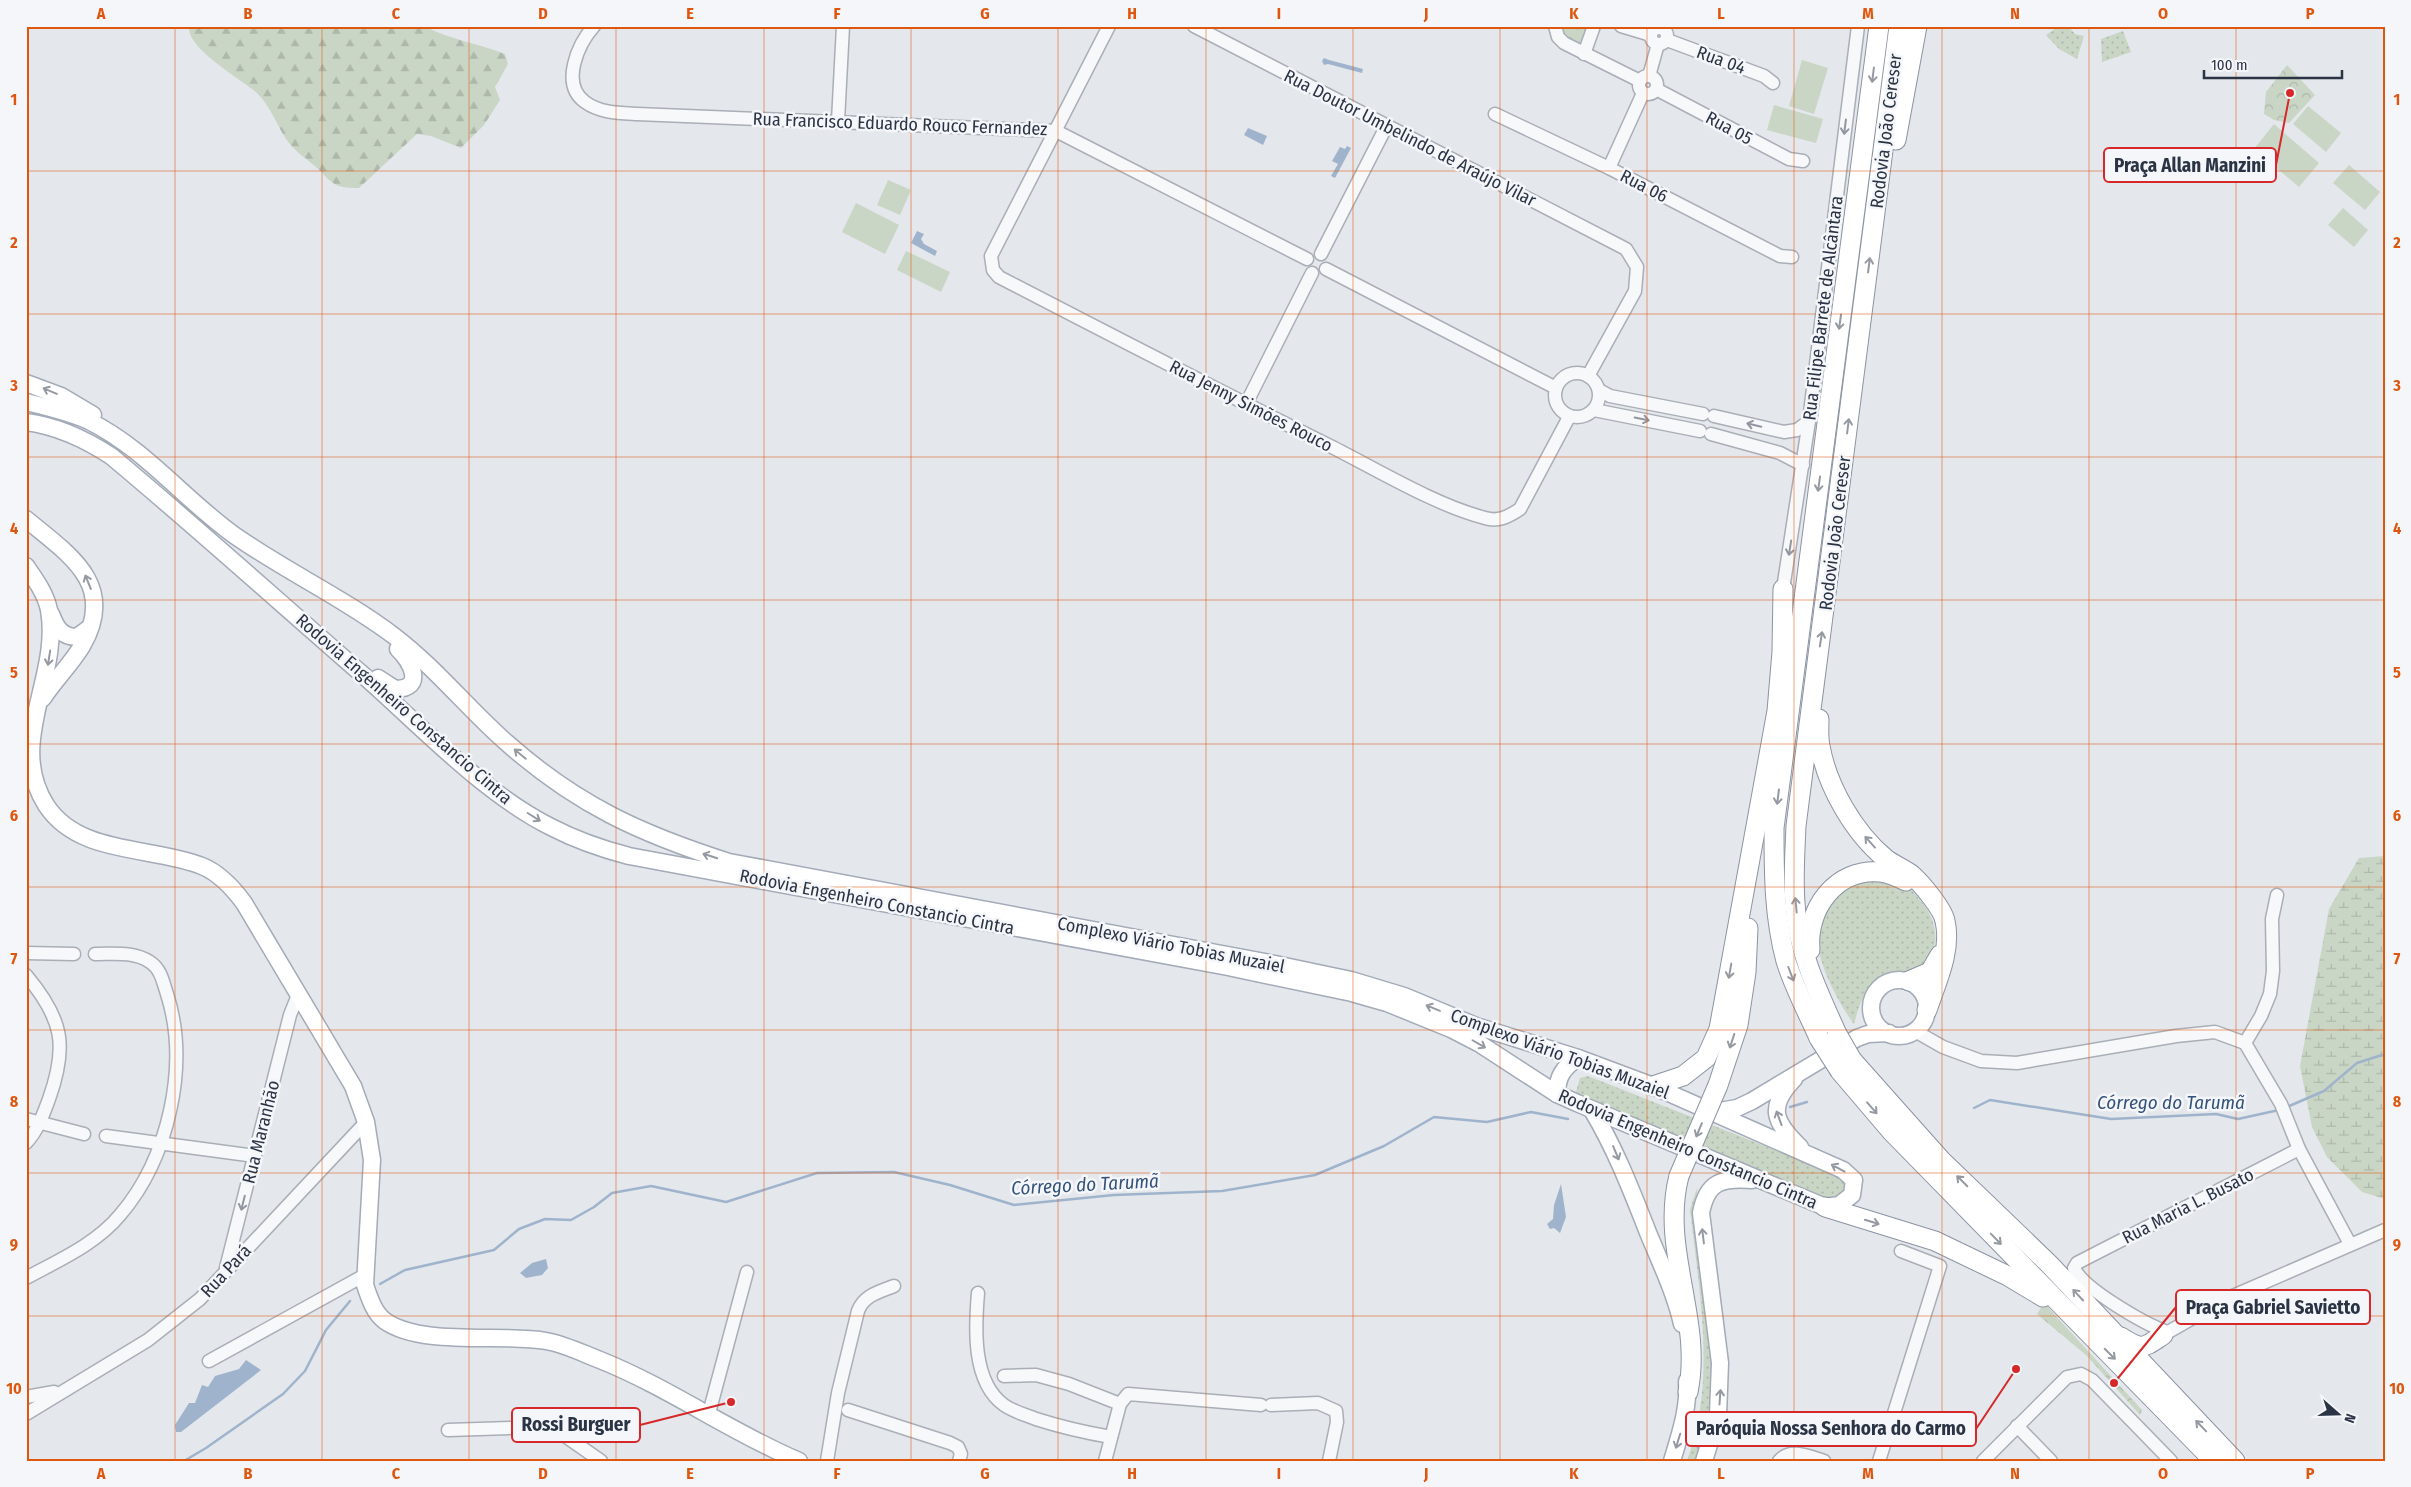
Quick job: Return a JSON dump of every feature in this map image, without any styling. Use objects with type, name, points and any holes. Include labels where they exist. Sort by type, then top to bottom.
[{"type":"highway","name":"Rodovia João Cereser","points":[[1793,679],[1879,26]]},
{"type":"highway","name":"Rodovia João Cereser","points":[[1828,1036],[1802,947],[1795,904],[1796,826],[1826,607],[1900,26]]},
{"type":"highway","points":[[1872,238],[1888,186],[1916,26]]},
{"type":"highway","points":[[1653,1086],[1683,1076],[1706,1058],[1719,1029],[1777,710],[1782,652],[1783,589]]},
{"type":"highway","points":[[1816,669],[1820,744],[1824,764],[1835,789],[1856,825],[1869,841],[1886,858],[1913,876],[1945,920],[1944,957],[1927,1010]]},
{"type":"highway","points":[[1688,1392],[1692,1365],[1691,1340],[1673,1220],[1674,1198],[1679,1176],[1718,1085],[1738,1025],[1746,972],[1757,819],[1793,679]]},
{"type":"highway","points":[[1793,679],[1774,828],[1774,881],[1786,962],[1846,1066],[1892,1132],[2214,1461]]},
{"type":"highway","points":[[1813,981],[1809,942],[1814,914],[1825,895],[1839,883],[1855,875],[1869,872],[1892,874],[1920,885]]},
{"type":"highway","points":[[1909,981],[1930,972],[1945,946]]},
{"type":"highway","points":[[1846,1066],[2049,1264],[2235,1461]]},
{"type":"highway","points":[[1825,1207],[1935,1241],[2008,1276],[2066,1311]]},
{"type":"highway","points":[[2099,1318],[2121,1337],[2137,1347],[2144,1348],[2165,1333]]},
{"type":"highway","points":[[2165,1333],[2154,1351],[2155,1365],[2165,1389]]},
{"type":"main road","points":[[26,383],[61,396],[86,410],[101,421],[118,439]]},
{"type":"main road","points":[[26,403],[82,426],[120,448],[209,525],[244,552],[356,618],[390,642],[411,663],[414,672],[412,680],[403,688],[390,687],[250,568],[225,554]]},
{"type":"main road","name":"Rodovia Engenheiro Constancio Cintra","points":[[26,403],[76,416],[118,439],[140,454],[211,518],[234,535],[394,636],[423,660],[505,742],[544,775],[618,820]]},
{"type":"main road","name":"Rodovia Engenheiro Constancio Cintra","points":[[27,428],[72,442],[100,456],[162,506],[200,532],[480,779],[525,812],[550,827],[574,838],[601,848],[638,857],[1228,968],[1352,993],[1388,1003],[1451,1029],[1480,1044],[1557,1094],[1825,1207]]},
{"type":"main road","points":[[26,519],[73,557],[91,585],[94,601],[82,646],[40,704]]},
{"type":"main road","points":[[26,566],[38,584],[60,632],[77,637],[88,629]]},
{"type":"main road","points":[[49,610],[49,654],[40,690],[40,704],[31,733],[31,766],[38,789],[47,806],[64,823],[89,838],[116,847],[184,860],[204,866],[234,889],[244,903],[353,1086],[366,1122],[372,1160],[365,1274],[366,1285],[372,1302],[380,1316],[395,1325],[433,1335],[548,1341],[634,1374],[709,1414],[762,1446],[799,1461]]},
{"type":"main road","name":"Complexo Viário Tobias Muzaiel","points":[[618,820],[671,844],[729,862],[1351,980],[1404,996],[1476,1026],[1578,1058],[1653,1086],[1842,1170],[1854,1180],[1852,1195],[1839,1205],[1825,1207]]},
{"type":"main road","points":[[1857,1038],[1872,1001],[1876,992],[1891,981],[1909,981],[1923,992],[1927,1010],[1921,1025],[1915,1031],[1899,1036],[1889,1033],[1877,1025],[1873,1018],[1872,1001]]},
{"type":"main road","points":[[1857,1038],[1868,1034],[1889,1033]]},
{"type":"main road","name":"Complexo Viário Tobias Muzaiel","points":[[1714,1112],[1737,1108],[1780,1082],[1798,1075],[1857,1038]]},
{"type":"main road","points":[[1557,1094],[1557,1083],[1561,1072],[1568,1064],[1578,1058]]},
{"type":"main road","name":"Complexo Viário Tobias Muzaiel","points":[[1798,1075],[1784,1090],[1776,1106],[1776,1116],[1789,1136],[1809,1155]]},
{"type":"main road","points":[[1592,1110],[1610,1139],[1680,1316],[1686,1350],[1688,1392],[1682,1428],[1672,1461]]},
{"type":"main road","points":[[1704,1461],[1718,1416],[1720,1363],[1702,1235],[1701,1213],[1703,1204],[1712,1186],[1722,1181],[1736,1179],[1763,1181]]},
{"type":"street","name":"Rua Francisco Eduardo Rouco Fernandez","points":[[594,26],[581,45],[574,62],[572,78],[576,92],[584,102],[609,112],[1056,131],[1307,259]]},
{"type":"street","points":[[838,121],[843,26]]},
{"type":"street","points":[[1056,131],[1109,26]]},
{"type":"street","name":"Rua Doutor Umbelindo de Araújo Vilar","points":[[1194,26],[1626,250],[1638,267],[1635,291],[1588,376]]},
{"type":"street","points":[[1584,54],[1594,26]]},
{"type":"street","name":"Rua 04","points":[[1621,26],[1659,35],[1764,76],[1773,83]]},
{"type":"street","name":"Rua Filipe Barrete de Alcântara","points":[[1783,589],[1809,421],[1858,26]]},
{"type":"street","name":"Rua 05","points":[[1555,30],[1562,41],[1584,54],[1789,159],[1803,161]]},
{"type":"street","points":[[1609,168],[1647,85],[1659,35]]},
{"type":"street","name":"Rua 06","points":[[1495,114],[1609,168],[1780,256],[1792,257]]},
{"type":"street","points":[[1321,254],[1387,125]]},
{"type":"street","name":"Rua Jenny Simões Rouco","points":[[1056,131],[992,256],[994,270],[999,277],[1434,498],[1484,518],[1496,520],[1508,517],[1520,509],[1527,499],[1569,416]]},
{"type":"street","points":[[1313,254],[1321,254],[1327,261],[1326,269],[1322,273],[1312,274],[1307,268],[1307,259],[1313,254]]},
{"type":"street","points":[[1326,269],[1556,388]]},
{"type":"street","points":[[1246,404],[1312,274]]},
{"type":"street","points":[[1599,390],[1599,401],[1594,410],[1582,417],[1569,416],[1561,412],[1556,405],[1554,396],[1559,382],[1569,374],[1582,373],[1588,376],[1599,390],[1610,396],[1784,432],[1797,430],[1809,421]]},
{"type":"street","points":[[1594,410],[1727,438],[1780,453],[1803,465]]},
{"type":"street","points":[[1682,427],[1685,411]]},
{"type":"street","points":[[1727,438],[1730,420]]},
{"type":"street","points":[[1780,453],[1784,432]]},
{"type":"street","points":[[2244,1043],[2261,1016],[2270,994],[2272,918],[2277,894]]},
{"type":"street","points":[[26,953],[74,954]]},
{"type":"street","points":[[26,1278],[101,1234],[120,1216],[134,1197],[160,1144],[171,1104],[175,1077],[176,1044],[172,1008],[160,972],[152,963],[131,954],[95,954]]},
{"type":"street","points":[[26,975],[49,1011],[61,1042],[59,1072],[40,1124],[26,1143]]},
{"type":"street","name":"Rua Maranhão","points":[[226,1270],[290,1015],[298,995]]},
{"type":"street","points":[[1915,1031],[1943,1046],[1981,1061],[2017,1064],[2176,1036],[2215,1032],[2244,1043],[2283,1109],[2299,1149],[2350,1244]]},
{"type":"street","points":[[26,1119],[84,1134]]},
{"type":"street","name":"Rua Pará","points":[[26,1414],[62,1390],[148,1340],[200,1299],[366,1122]]},
{"type":"street","points":[[106,1136],[255,1156]]},
{"type":"street","name":"Rua Maria L. Busato","points":[[2165,1333],[2150,1326],[2097,1293],[2078,1276],[2074,1268],[2077,1263],[2299,1149]]},
{"type":"street","points":[[2165,1333],[2226,1299],[2385,1230]]},
{"type":"street","points":[[1879,1461],[1940,1266],[1900,1251]]},
{"type":"street","points":[[709,1414],[747,1272]]},
{"type":"street","points":[[209,1361],[365,1274]]},
{"type":"street","points":[[827,1461],[838,1393],[858,1310],[861,1304],[872,1294],[894,1286]]},
{"type":"street","points":[[978,1293],[976,1340],[979,1361],[994,1395],[1004,1405],[1015,1411],[1071,1431],[1111,1437]]},
{"type":"street","points":[[1983,1461],[2067,1377],[2081,1374],[2092,1380],[2171,1461]]},
{"type":"street","points":[[1004,1376],[1036,1375],[1069,1384],[1120,1404]]},
{"type":"street","points":[[26,1397],[62,1390]]},
{"type":"street","points":[[1105,1461],[1120,1404],[1124,1397],[1133,1393],[1266,1405],[1318,1403],[1336,1411],[1336,1422],[1329,1461]]},
{"type":"street","points":[[848,1410],[950,1443],[958,1447],[961,1454],[958,1461]]},
{"type":"street","points":[[2018,1426],[2051,1461]]},
{"type":"street","points":[[448,1430],[542,1427],[558,1431],[601,1461]]},
{"type":"street","points":[[1779,1461],[1785,1455],[1795,1453],[1824,1461]]},
{"type":"green space","points":[[189,26],[424,26],[444,35],[505,54],[508,64],[495,87],[500,100],[484,125],[461,148],[431,136],[417,134],[359,188],[344,187],[331,181],[293,148],[258,94],[206,54],[190,35]]},
{"type":"green space","points":[[1560,26],[1588,26],[1579,47],[1565,40]]},
{"type":"green space","points":[[2059,26],[2068,26],[2075,34],[2084,36],[2077,59],[2059,49],[2046,35]]},
{"type":"green space","points":[[2123,31],[2131,52],[2102,62],[2101,39]]},
{"type":"green space","points":[[1802,60],[1828,68],[1814,114],[1789,106]]},
{"type":"green space","points":[[2287,65],[2315,95],[2289,123],[2274,120],[2264,114],[2266,92]]},
{"type":"green space","points":[[1774,105],[1823,119],[1816,143],[1767,130]]},
{"type":"green space","points":[[2308,106],[2341,133],[2326,152],[2293,124]]},
{"type":"green space","points":[[2274,124],[2319,163],[2299,187],[2254,149]]},
{"type":"green space","points":[[2349,165],[2380,192],[2365,210],[2333,183]]},
{"type":"green space","points":[[888,180],[911,190],[900,215],[877,205]]},
{"type":"green space","points":[[856,203],[899,225],[885,254],[842,232]]},
{"type":"green space","points":[[2343,208],[2368,230],[2354,247],[2328,225]]},
{"type":"green space","points":[[906,251],[950,272],[941,292],[897,270]]},
{"type":"green space","points":[[2385,856],[2385,1199],[2362,1192],[2327,1157],[2312,1127],[2300,1066],[2329,909],[2359,858]]},
{"type":"green space","points":[[1872,879],[1899,883],[1908,887],[1913,892],[1931,917],[1934,927],[1935,945],[1932,955],[1920,972],[1892,974],[1875,981],[1863,997],[1854,1024],[1830,984],[1824,967],[1819,951],[1818,920],[1824,907],[1829,902],[1854,885]]},
{"type":"green space","points":[[1588,1076],[1838,1175],[1847,1183],[1843,1197],[1831,1200],[1583,1099],[1576,1092],[1580,1078]]},
{"type":"green space","points":[[1697,1188],[1700,1244],[1712,1354],[1713,1415],[1699,1461],[1687,1461],[1696,1430],[1704,1368],[1701,1304],[1690,1209]]},
{"type":"green space","points":[[2044,1303],[2142,1410],[2140,1415],[2087,1356],[2037,1314]]},
{"type":"water","points":[[1324,58],[1363,69],[1362,73],[1328,64],[1324,65],[1322,61]]},
{"type":"water","points":[[1248,128],[1267,136],[1263,145],[1244,135]]},
{"type":"water","points":[[1347,146],[1351,148],[1335,178],[1331,176],[1338,164],[1332,161],[1340,147],[1345,149]]},
{"type":"water","points":[[917,231],[924,234],[921,239],[924,244],[937,251],[935,256],[911,243]]},
{"type":"water","points":[[1561,1184],[1566,1217],[1560,1233],[1554,1228],[1550,1229],[1547,1224],[1553,1219],[1554,1205]]},
{"type":"water","points":[[546,1259],[548,1268],[542,1275],[526,1278],[520,1273],[532,1263]]},
{"type":"water","points":[[246,1360],[261,1370],[181,1432],[176,1432],[175,1425],[189,1403],[195,1403],[202,1385],[208,1387],[215,1376],[239,1369]]},
{"type":"waterway","name":"Córrego do Tarumã","points":[[2287,1107],[2324,1091],[2357,1063],[2385,1054]]},
{"type":"waterway","name":"Córrego do Tarumã","points":[[1974,1108],[1990,1100],[2111,1119],[2216,1114],[2238,1119],[2279,1110]]},
{"type":"waterway","name":"Córrego do Tarumã","points":[[1790,1107],[1807,1102]]},
{"type":"waterway","name":"Córrego do Tarumã","points":[[380,1284],[405,1270],[494,1250],[519,1229],[545,1219],[571,1220],[594,1207],[612,1193],[651,1186],[726,1202],[817,1173],[894,1172],[950,1185],[1014,1205],[1114,1195],[1222,1191],[1315,1175],[1384,1146],[1434,1117],[1487,1122],[1531,1112],[1568,1119]]},
{"type":"waterway","name":"Córrego do Tarumã","points":[[184,1461],[206,1448],[283,1394],[305,1371],[326,1330],[350,1301]]},
{"type":"place","name":"Praça Allan Manzini","points":[[2290,93]]},
{"type":"place","name":"Paróquia Nossa Senhora do Carmo","points":[[2016,1369]]},
{"type":"place","name":"Praça Gabriel Savietto","points":[[2114,1383]]},
{"type":"place","name":"Rossi Burguer","points":[[731,1402]]}]
